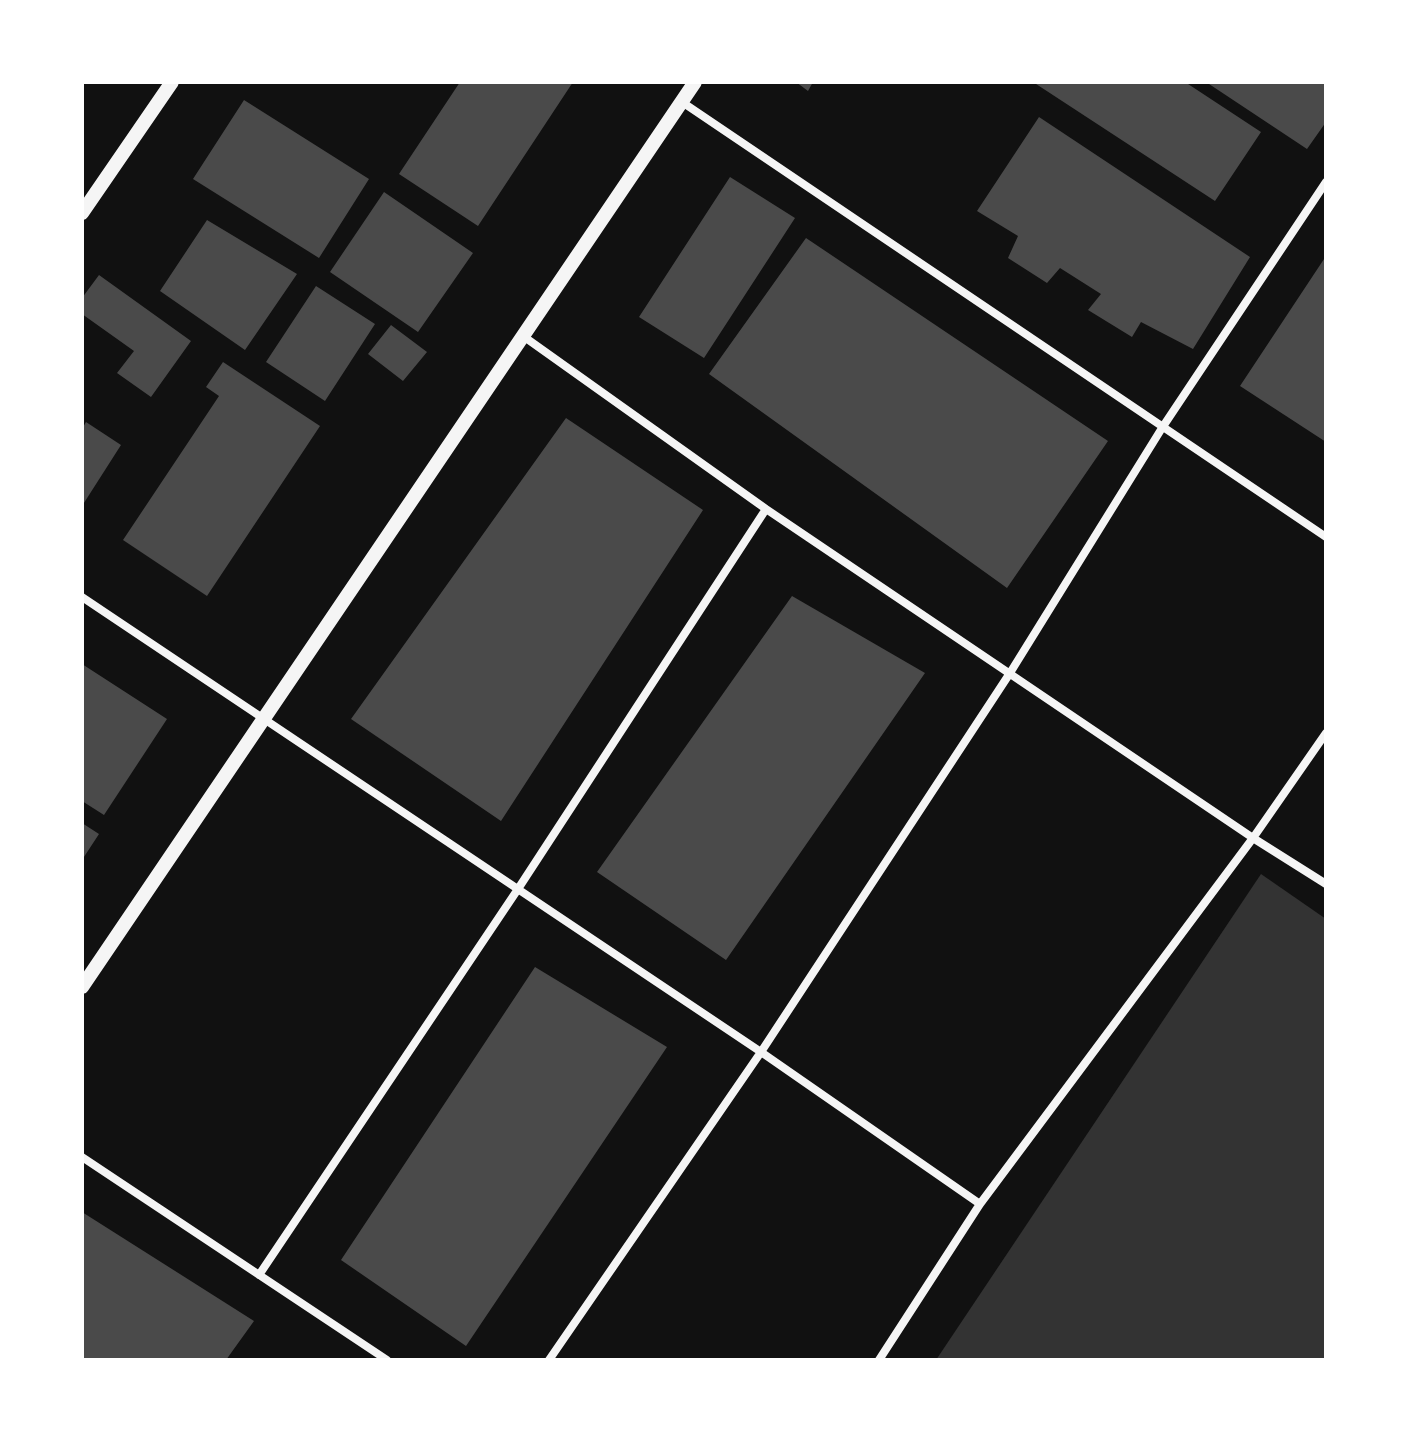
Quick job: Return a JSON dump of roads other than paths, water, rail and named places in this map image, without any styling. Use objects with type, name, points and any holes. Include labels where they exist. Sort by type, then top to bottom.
[{"type":"street","points":[[82,213],[172,82]]},
{"type":"street","points":[[82,987],[695,82]]},
{"type":"street","points":[[682,102],[1326,537]]},
{"type":"street","points":[[549,1360],[761,1052],[1010,673],[1162,428],[1326,182]]},
{"type":"street","points":[[523,336],[766,509],[1326,884]]},
{"type":"street","points":[[259,1275],[518,889],[766,509]]},
{"type":"street","points":[[82,597],[761,1052],[980,1204]]},
{"type":"street","points":[[879,1360],[980,1204],[1253,838],[1326,733]]},
{"type":"street","points":[[82,1157],[387,1360]]}]
